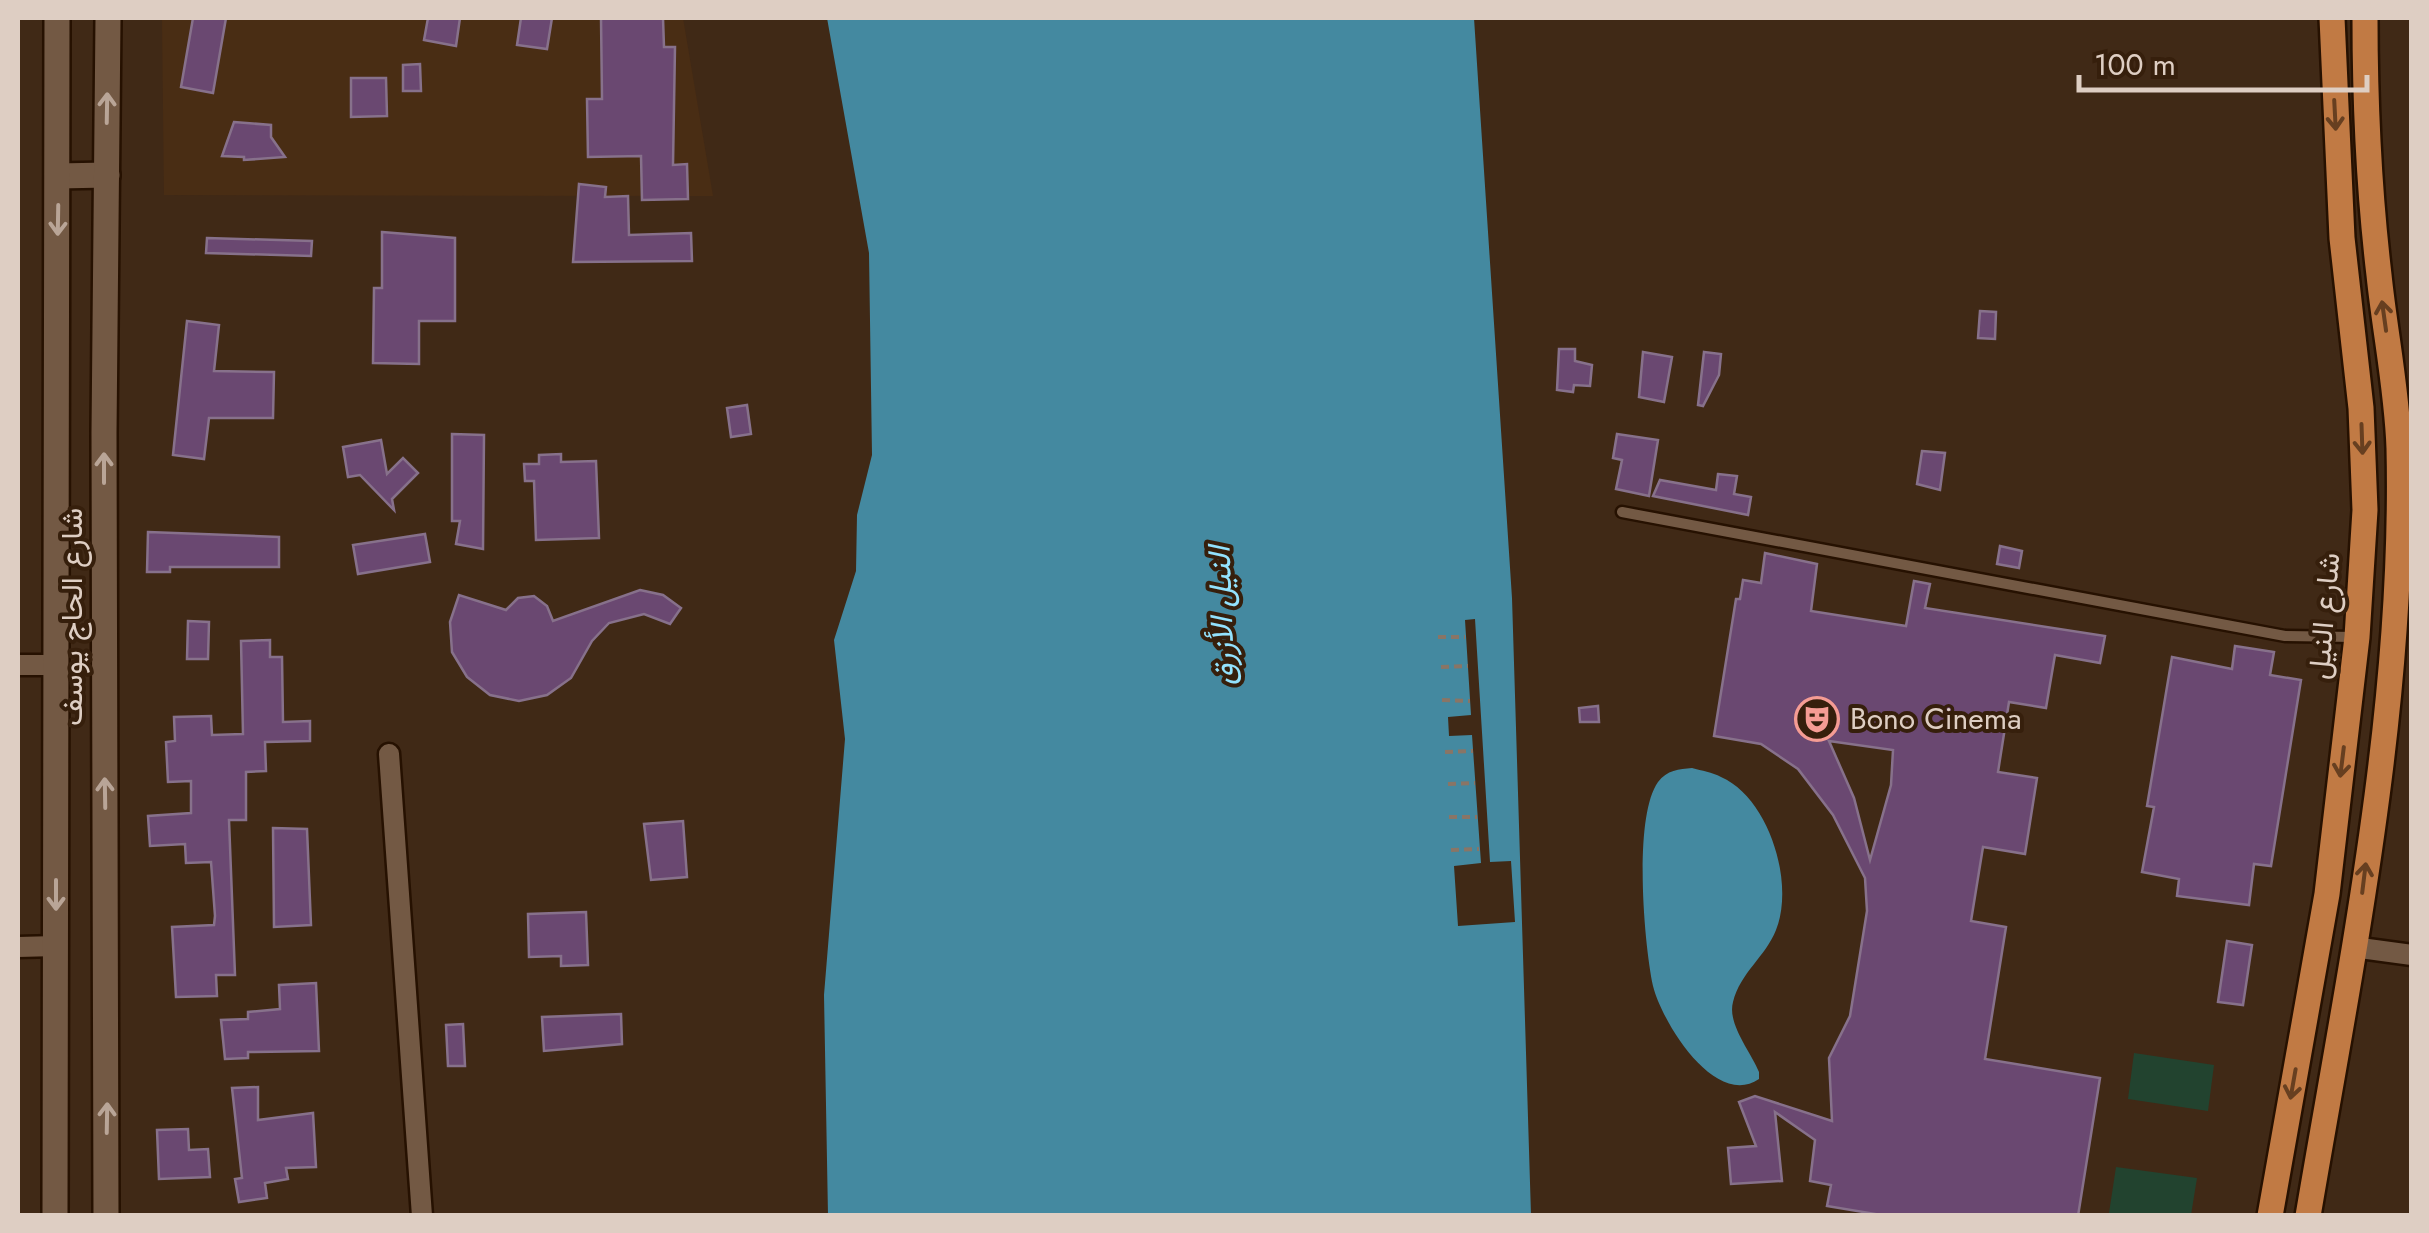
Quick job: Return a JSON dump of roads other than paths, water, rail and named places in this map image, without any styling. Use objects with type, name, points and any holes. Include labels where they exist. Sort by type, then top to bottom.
[{"type":"main road","name":"شارع الحاج يوسف","points":[[55,1216],[58,18]]},
{"type":"main road","name":"شارع الحاج يوسف","points":[[106,1216],[108,18]]},
{"type":"main road","name":"شارع النيل","points":[[2270,1216],[2326,894],[2357,637],[2365,510],[2361,408],[2342,238],[2332,18]]},
{"type":"main road","points":[[2308,1216],[2353,947],[2390,674],[2405,448],[2374,230],[2365,18]]},
{"type":"main road","points":[[58,176],[107,176]]},
{"type":"street","points":[[18,665],[55,664]]},
{"type":"street","points":[[389,754],[422,1216]]},
{"type":"street","points":[[18,946],[56,946]]},
{"type":"street","points":[[2353,947],[2412,956]]},
{"type":"lane","points":[[1622,512],[2284,636],[2357,637]]},
{"type":"water","name":"النيل الأزرق","points":[[827,18],[1474,18],[1512,598],[1531,1215],[828,1215],[824,995],[845,739],[834,640],[856,571],[857,515],[872,455],[869,253]]},
{"type":"water","points":[[1692,768],[1721,777],[1753,803],[1765,822],[1780,866],[1781,911],[1776,930],[1741,982],[1733,1002],[1736,1029],[1759,1072],[1759,1079],[1742,1085],[1725,1082],[1693,1057],[1658,1002],[1650,967],[1643,851],[1650,799],[1665,775]]},
{"type":"place","name":"Bono Cinema","points":[[1817,719]]}]
